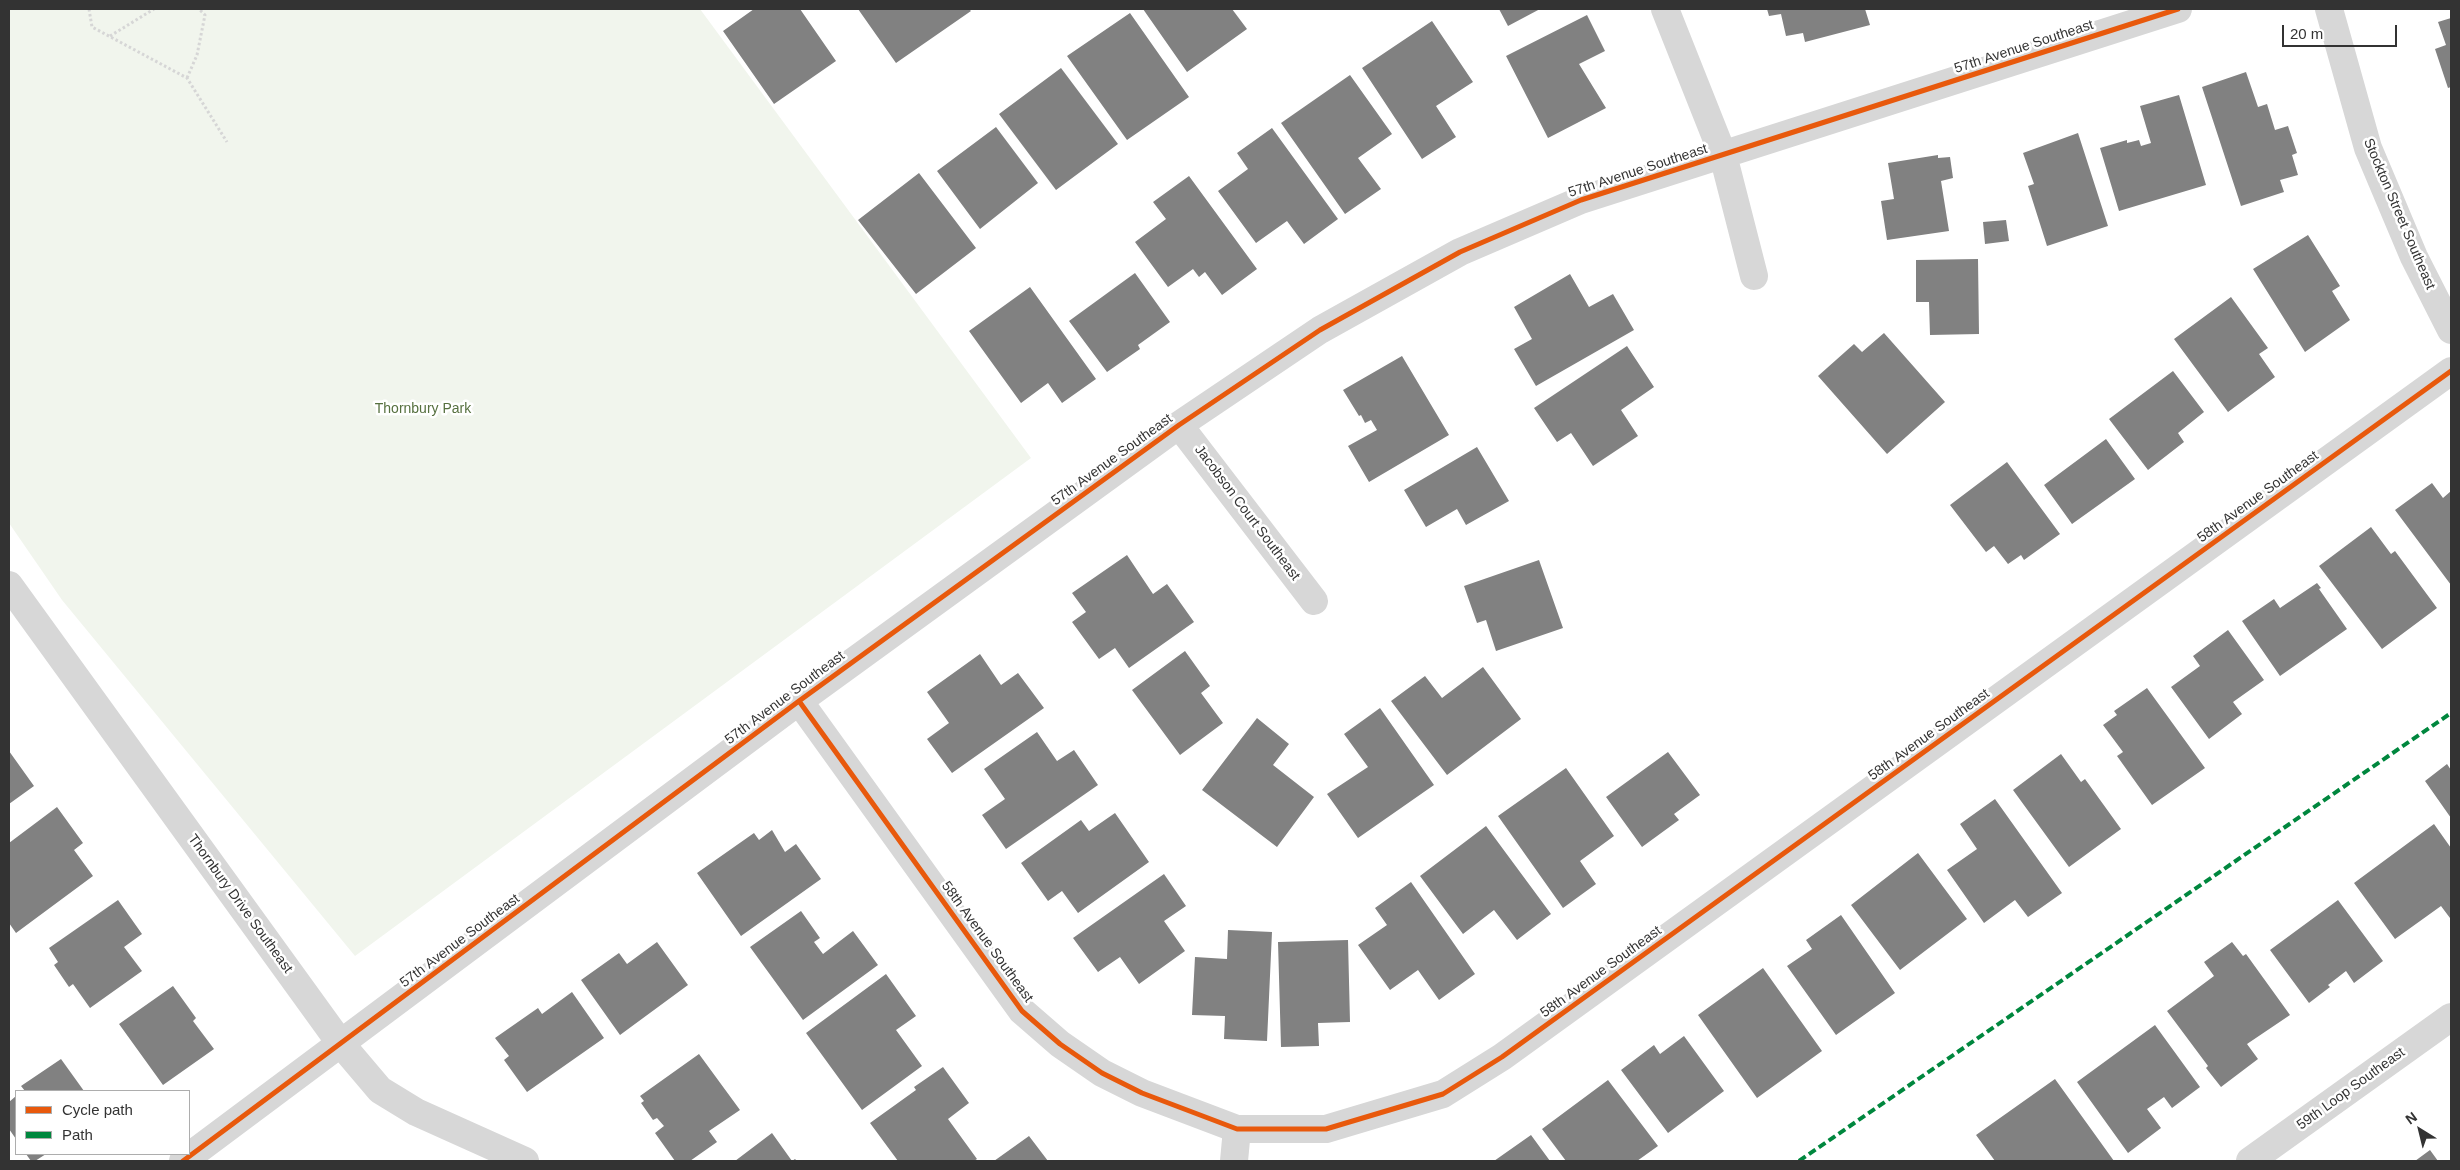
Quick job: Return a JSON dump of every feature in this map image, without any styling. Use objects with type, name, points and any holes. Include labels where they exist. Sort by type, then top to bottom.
[{"type":"street","points":[[1665,9],[1723,155],[1754,276]]},
{"type":"street","name":"57th Avenue Southeast","points":[[183,1161],[799,701],[1179,425],[1320,330],[1460,252],[1581,200],[2178,9]]},
{"type":"street","name":"Stockton Street Southeast","points":[[2329,9],[2368,148],[2414,257],[2451,330]]},
{"type":"street","name":"58th Avenue Southeast","points":[[799,701],[1022,1011],[1060,1044],[1102,1073],[1142,1093],[1238,1129],[1326,1130],[1443,1094],[1502,1058],[2451,371]]},
{"type":"street","name":"Jacobson Court Southeast","points":[[1179,425],[1314,602]]},
{"type":"street","name":"Thornbury Drive Southeast","points":[[9,585],[341,1044],[380,1090],[416,1112],[525,1161]]},
{"type":"street","name":"59th Loop Southeast","points":[[2250,1161],[2451,1017]]},
{"type":"street","points":[[1234,1161],[1238,1129]]},
{"type":"path","points":[[89,9],[92,27],[186,78],[227,142]]},
{"type":"path","points":[[110,36],[154,9]]},
{"type":"path","points":[[186,78],[198,55],[205,15],[199,9]]},
{"type":"green space","name":"Thornbury Park","points":[[9,9],[700,9],[1031,458],[355,956],[62,600],[9,523]]},
{"type":"building","points":[[754,9],[800,9],[836,61],[774,104],[723,31]]},
{"type":"building","points":[[858,9],[969,9],[971,11],[896,63]]},
{"type":"building","points":[[1143,9],[1232,9],[1247,29],[1187,72]]},
{"type":"building","points":[[1499,9],[1540,9],[1508,26]]},
{"type":"building","points":[[1767,9],[1865,9],[1870,25],[1805,42],[1803,33],[1786,36],[1781,14],[1769,16]]},
{"type":"building","points":[[1130,13],[1189,97],[1127,140],[1067,56]]},
{"type":"building","points":[[1587,15],[1605,51],[1579,64],[1606,108],[1548,138],[1506,56]]},
{"type":"building","points":[[2451,18],[2451,87],[2448,88],[2435,49],[2446,45],[2438,22]]},
{"type":"building","points":[[1432,21],[1473,82],[1436,106],[1456,137],[1422,159],[1362,68]]},
{"type":"building","points":[[1061,68],[1118,144],[1056,190],[999,114]]},
{"type":"building","points":[[2246,72],[2258,107],[2267,104],[2275,130],[2288,126],[2297,153],[2292,155],[2298,175],[2280,180],[2284,192],[2241,206],[2202,87]]},
{"type":"building","points":[[1350,75],[1392,134],[1358,158],[1381,189],[1345,214],[1281,123]]},
{"type":"building","points":[[2179,95],[2206,185],[2119,211],[2100,148],[2127,140],[2127,143],[2139,140],[2141,146],[2151,143],[2140,106]]},
{"type":"building","points":[[996,127],[1038,183],[980,229],[937,171]]},
{"type":"building","points":[[1272,128],[1338,219],[1304,244],[1287,221],[1256,243],[1218,191],[1248,169],[1237,153]]},
{"type":"building","points":[[2078,133],[2108,226],[2047,246],[2028,186],[2034,184],[2023,153]]},
{"type":"building","points":[[1938,155],[1938,158],[1950,157],[1953,178],[1941,181],[1949,231],[1887,240],[1881,201],[1894,199],[1888,163]]},
{"type":"building","points":[[919,173],[976,248],[916,294],[858,220]]},
{"type":"building","points":[[1189,176],[1257,269],[1222,295],[1205,272],[1199,277],[1193,269],[1168,287],[1135,242],[1166,219],[1153,202]]},
{"type":"building","points":[[2006,220],[2009,241],[1985,244],[1983,222]]},
{"type":"building","points":[[2308,235],[2340,286],[2332,291],[2350,320],[2305,352],[2253,269]]},
{"type":"building","points":[[1978,259],[1979,334],[1930,335],[1929,302],[1916,302],[1916,260]]},
{"type":"building","points":[[1135,273],[1170,322],[1138,345],[1140,349],[1107,372],[1069,321]]},
{"type":"building","points":[[1570,274],[1589,307],[1613,294],[1634,330],[1536,386],[1514,349],[1532,339],[1514,307]]},
{"type":"building","points":[[1030,287],[1096,379],[1062,403],[1048,383],[1021,403],[969,331]]},
{"type":"building","points":[[2231,297],[2268,348],[2259,354],[2275,377],[2228,412],[2174,339]]},
{"type":"building","points":[[1884,333],[1945,402],[1887,454],[1818,376],[1854,344],[1862,352]]},
{"type":"building","points":[[1627,346],[1654,387],[1621,410],[1638,436],[1593,466],[1571,433],[1557,442],[1534,408]]},
{"type":"building","points":[[1402,356],[1449,435],[1369,482],[1348,446],[1377,430],[1371,420],[1365,423],[1361,415],[1359,416],[1343,390]]},
{"type":"building","points":[[2173,371],[2204,412],[2178,433],[2184,442],[2148,470],[2109,419]]},
{"type":"building","points":[[2106,439],[2135,479],[2072,524],[2044,485]]},
{"type":"building","points":[[1477,447],[1509,501],[1466,525],[1457,509],[1426,527],[1404,490]]},
{"type":"building","points":[[2007,462],[2060,534],[2024,560],[2021,555],[2008,564],[1994,546],[1986,552],[1950,505]]},
{"type":"building","points":[[2432,483],[2443,498],[2451,491],[2451,585],[2395,510]]},
{"type":"building","points":[[2371,527],[2391,554],[2395,551],[2437,608],[2382,649],[2319,566]]},
{"type":"building","points":[[1127,555],[1153,594],[1167,584],[1194,622],[1129,668],[1115,648],[1099,659],[1072,622],[1086,612],[1072,593]]},
{"type":"building","points":[[1539,560],[1563,628],[1496,651],[1486,620],[1477,623],[1464,586]]},
{"type":"building","points":[[2317,583],[2321,588],[2319,589],[2347,629],[2280,676],[2242,621],[2274,599],[2280,608]]},
{"type":"building","points":[[2228,630],[2264,680],[2233,702],[2242,714],[2209,739],[2171,687],[2200,666],[2193,656]]},
{"type":"building","points":[[1185,651],[1210,686],[1201,693],[1223,723],[1180,755],[1132,690]]},
{"type":"building","points":[[980,654],[1001,685],[1018,673],[1044,708],[952,773],[927,739],[949,723],[927,692]]},
{"type":"building","points":[[1483,667],[1521,719],[1447,775],[1391,701],[1425,676],[1442,698]]},
{"type":"building","points":[[2147,688],[2205,768],[2152,805],[2117,756],[2123,752],[2103,725],[2117,715],[2114,711]]},
{"type":"building","points":[[1380,708],[1434,785],[1358,838],[1327,794],[1368,767],[1344,734]]},
{"type":"building","points":[[1257,718],[1289,744],[1273,765],[1314,797],[1277,847],[1202,790]]},
{"type":"building","points":[[1037,732],[1057,761],[1074,750],[1098,785],[1006,849],[982,815],[1005,799],[984,769]]},
{"type":"building","points":[[9,751],[34,786],[9,804]]},
{"type":"building","points":[[1668,752],[1700,795],[1674,814],[1679,820],[1642,847],[1606,797]]},
{"type":"building","points":[[2061,754],[2081,782],[2085,779],[2121,829],[2069,867],[2013,790]]},
{"type":"building","points":[[2447,764],[2451,770],[2451,818],[2425,781]]},
{"type":"building","points":[[1566,768],[1614,836],[1580,861],[1596,884],[1563,908],[1498,816]]},
{"type":"building","points":[[1995,799],[2062,893],[2028,917],[2015,900],[1984,923],[1947,870],[1977,849],[1960,824]]},
{"type":"building","points":[[57,807],[83,843],[74,850],[93,876],[16,933],[9,923],[9,843]]},
{"type":"building","points":[[1115,813],[1149,862],[1078,913],[1062,891],[1048,901],[1021,863],[1081,820],[1089,831]]},
{"type":"building","points":[[2434,824],[2451,848],[2451,917],[2441,906],[2395,939],[2354,883]]},
{"type":"building","points":[[1486,826],[1551,914],[1517,940],[1494,910],[1463,934],[1420,876]]},
{"type":"building","points":[[772,830],[785,852],[796,844],[821,879],[741,936],[697,873],[754,833],[759,840]]},
{"type":"building","points":[[1918,853],[1967,919],[1900,970],[1851,905]]},
{"type":"building","points":[[1164,874],[1186,906],[1164,921],[1185,951],[1139,984],[1120,957],[1098,972],[1073,938]]},
{"type":"building","points":[[1411,882],[1475,974],[1439,1000],[1418,970],[1390,990],[1358,945],[1387,925],[1375,908]]},
{"type":"building","points":[[118,900],[142,934],[124,947],[142,971],[90,1008],[73,984],[69,987],[54,965],[58,962],[49,948]]},
{"type":"building","points":[[2338,900],[2383,961],[2354,983],[2346,971],[2328,985],[2330,987],[2309,1003],[2270,950]]},
{"type":"building","points":[[801,911],[820,938],[814,942],[823,954],[853,931],[878,965],[803,1020],[750,947]]},
{"type":"building","points":[[1841,915],[1895,993],[1836,1035],[1787,966],[1812,949],[1806,940]]},
{"type":"building","points":[[1228,930],[1272,932],[1267,1041],[1224,1039],[1225,1016],[1192,1015],[1195,957],[1227,959]]},
{"type":"building","points":[[1348,940],[1350,1022],[1318,1023],[1319,1046],[1281,1047],[1278,942]]},
{"type":"building","points":[[657,942],[688,985],[620,1035],[581,980],[619,953],[627,964]]},
{"type":"building","points":[[2232,942],[2243,956],[2246,954],[2290,1015],[2247,1044],[2258,1059],[2221,1087],[2206,1068],[2208,1066],[2167,1011],[2214,976],[2204,962]]},
{"type":"building","points":[[1763,968],[1822,1051],[1757,1098],[1698,1015]]},
{"type":"building","points":[[886,974],[916,1016],[896,1030],[922,1066],[862,1110],[806,1033]]},
{"type":"building","points":[[173,986],[196,1018],[193,1021],[214,1049],[163,1085],[119,1024]]},
{"type":"building","points":[[572,992],[604,1038],[527,1092],[504,1060],[509,1056],[495,1038],[538,1008],[542,1014]]},
{"type":"building","points":[[2155,1025],[2200,1087],[2172,1108],[2164,1097],[2147,1109],[2161,1128],[2128,1153],[2077,1082]]},
{"type":"building","points":[[1684,1036],[1724,1091],[1668,1133],[1621,1070],[1654,1045],[1660,1054]]},
{"type":"building","points":[[699,1054],[740,1110],[709,1131],[717,1142],[690,1161],[675,1161],[655,1133],[664,1126],[657,1118],[653,1120],[641,1103],[644,1101],[640,1096]]},
{"type":"building","points":[[61,1059],[83,1090],[24,1090],[21,1086]]},
{"type":"building","points":[[943,1067],[969,1103],[948,1119],[977,1159],[974,1161],[898,1161],[870,1123],[916,1090],[914,1087]]},
{"type":"building","points":[[2055,1079],[2114,1161],[1995,1161],[1976,1135]]},
{"type":"building","points":[[1608,1080],[1658,1146],[1637,1161],[1566,1161],[1542,1129]]},
{"type":"building","points":[[15,1097],[15,1138],[9,1129],[9,1102]]},
{"type":"building","points":[[772,1133],[792,1161],[735,1161]]},
{"type":"building","points":[[1531,1135],[1550,1161],[1494,1161]]},
{"type":"building","points":[[1029,1136],[1048,1161],[994,1161]]},
{"type":"building","points":[[2430,1150],[2438,1161],[2415,1161]]},
{"type":"building","points":[[27,1155],[44,1155],[35,1161],[31,1161]]},
{"type":"marked path","points":[[1799,1161],[2451,713]]},
{"type":"cycle path","points":[[183,1161],[799,701],[1179,425],[1320,330],[1460,252],[1581,200],[2178,9]]},
{"type":"cycle path","points":[[799,701],[1022,1011],[1060,1044],[1102,1073],[1142,1093],[1237,1129],[1326,1129],[1443,1094],[1502,1057],[2451,371]]}]
